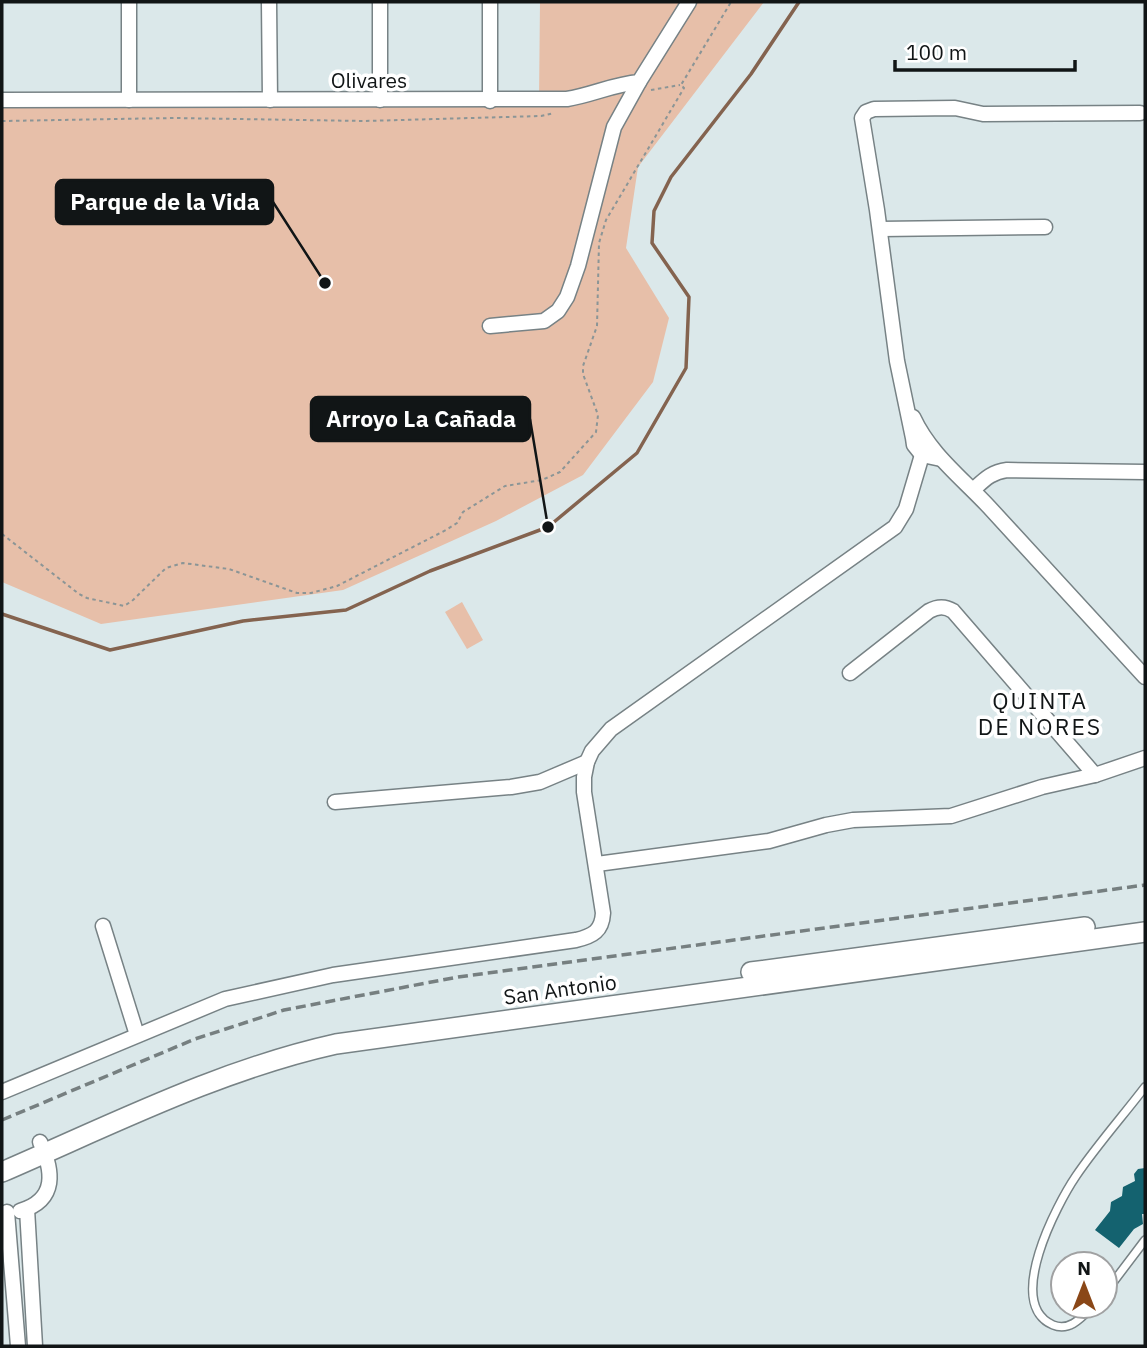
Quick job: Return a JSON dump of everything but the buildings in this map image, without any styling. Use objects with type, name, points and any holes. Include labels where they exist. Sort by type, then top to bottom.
[{"type":"main road","name":"San Antonio","points":[[2,1172],[42,1148],[223,1064],[282,1045],[347,1030],[1145,919]]},
{"type":"main road","name":"San Antonio","points":[[2,1159],[42,1148],[261,1063],[336,1044],[1145,932]]},
{"type":"street","points":[[129,2],[129,100]]},
{"type":"street","points":[[270,2],[270,100]]},
{"type":"street","points":[[380,2],[380,100]]},
{"type":"street","points":[[490,2],[490,101]]},
{"type":"street","points":[[490,326],[544,321],[558,311],[567,298],[578,266],[614,127],[689,2]]},
{"type":"street","name":"Olivares","points":[[2,100],[490,101],[567,99],[618,84],[636,88]]},
{"type":"street","points":[[941,459],[922,456],[914,445],[897,361],[862,118],[866,112],[874,109],[955,108],[983,114],[1140,113]]},
{"type":"street","points":[[880,229],[1045,227]]},
{"type":"street","points":[[904,394],[918,428],[941,459],[973,490],[1145,677]]},
{"type":"street","points":[[2,1092],[204,1006],[265,989],[333,975],[595,934],[603,922],[603,913],[584,792],[587,762],[592,751],[611,729],[895,527],[906,509],[922,456]]},
{"type":"street","points":[[973,490],[996,471],[1145,472]]},
{"type":"street","points":[[850,674],[934,607],[948,608],[1095,775]]},
{"type":"street","points":[[597,864],[769,841],[836,822],[951,816],[1145,758]]},
{"type":"street","points":[[335,802],[511,787],[540,782],[587,762]]},
{"type":"street","points":[[103,926],[137,1034]]},
{"type":"street","points":[[18,1346],[4,1211],[27,1209],[41,1200],[49,1185],[50,1168],[42,1148]]},
{"type":"street","points":[[27,1209],[35,1346]]},
{"type":"street","points":[[12,1280],[30,1278]]},
{"type":"lane","points":[[1079,1320],[1062,1327],[1051,1324],[1041,1315],[1035,1304],[1034,1270],[1041,1246],[1076,1177],[1145,1087]]},
{"type":"lane","points":[[1119,1274],[1145,1240]]},
{"type":"path","points":[[681,85],[731,2]]},
{"type":"path","points":[[636,88],[681,85]]},
{"type":"path","points":[[2,534],[79,594],[124,606],[166,568],[183,563],[229,569],[297,593],[311,593],[337,586],[446,530],[457,523],[463,512],[505,486],[542,480],[560,472],[596,432],[598,422],[583,366],[597,326],[599,243],[606,220],[684,88],[681,85]]},
{"type":"path","points":[[2,121],[174,118],[365,121],[541,116],[565,111]]},
{"type":"shaded area","points":[[540,2],[764,2],[638,167],[626,248],[669,318],[653,382],[583,475],[496,521],[343,590],[101,624],[2,582],[2,100],[539,100]]},
{"type":"shaded area","points":[[462,602],[483,640],[467,649],[445,612]]},
{"type":"waterway","points":[[2,614],[110,650],[243,621],[346,610],[430,571],[548,527],[637,453],[686,368],[689,297],[652,243],[654,211],[671,177],[751,74],[799,2]]},
{"type":"railway","points":[[2,1120],[195,1039],[284,1010],[458,977],[1145,885]]},
{"type":"place","name":"Parque de la Vida","points":[[325,283]]},
{"type":"place","name":"Arroyo La Cañada","points":[[548,527]]},
{"type":"district","name":"QUINTA DE NORES","points":[[1040,713]]}]
